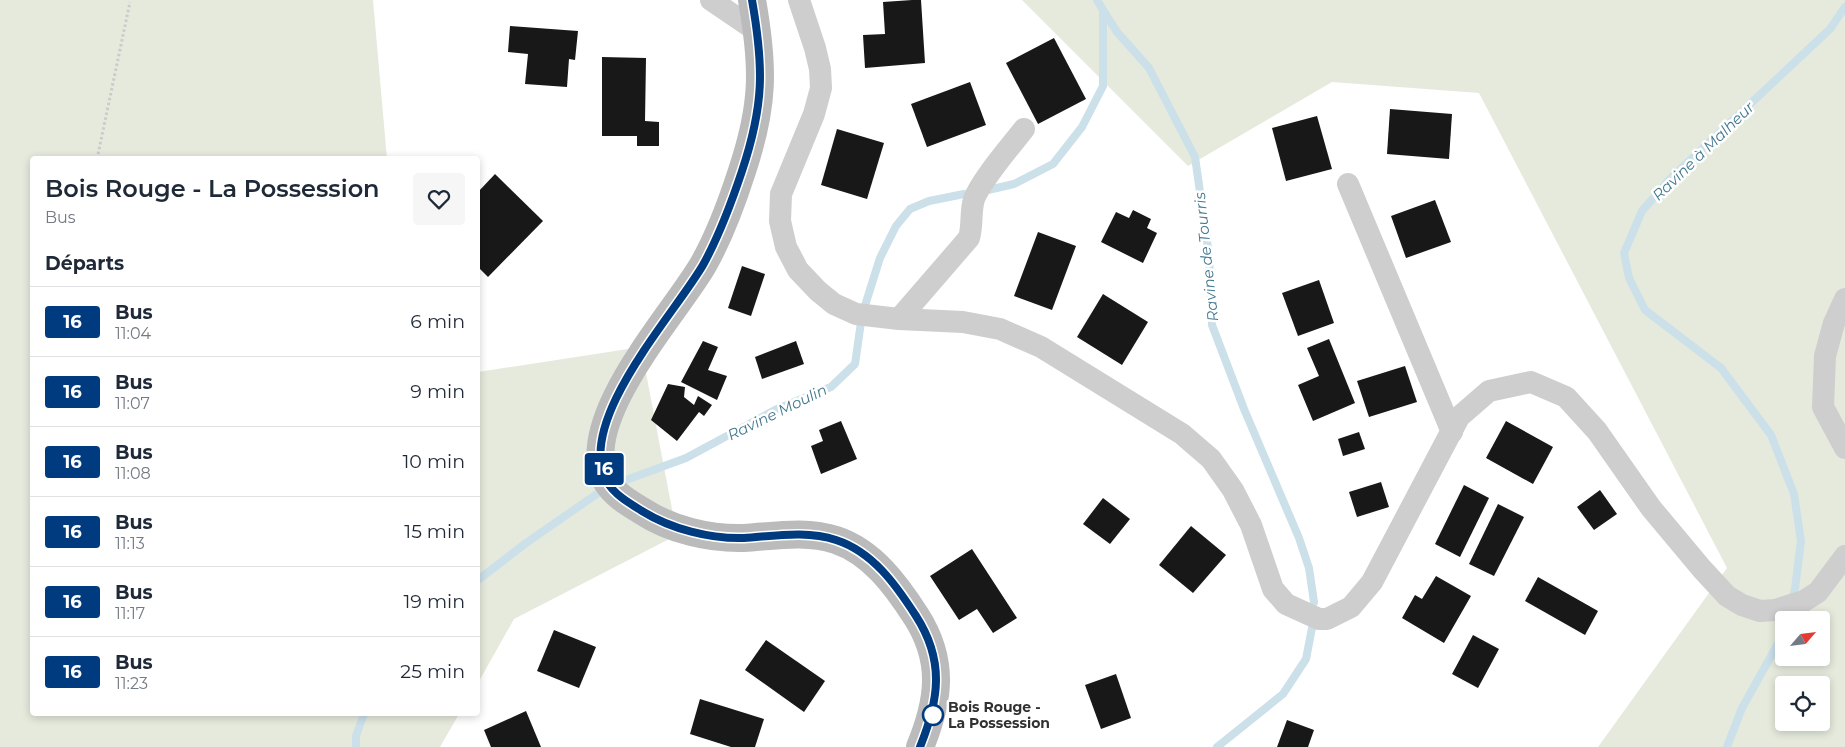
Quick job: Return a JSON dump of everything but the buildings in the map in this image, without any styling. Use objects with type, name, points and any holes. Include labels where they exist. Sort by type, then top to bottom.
[{"type":"main road","points":[[752,0],[758,32],[761,65],[759,111],[742,170],[703,265],[619,390],[602,439],[602,461],[606,480],[616,493],[660,523],[697,533],[741,538],[794,534],[836,540],[868,558],[894,582],[923,626],[936,668],[937,693],[932,717],[920,747]]},
{"type":"street","points":[[711,0],[758,32]]},
{"type":"street","points":[[799,0],[815,48],[820,69],[821,88],[814,114],[781,194],[780,221],[786,247],[798,270],[818,291],[834,304],[856,314],[899,319],[963,322],[1000,329],[1041,347],[1182,434],[1211,459],[1233,490],[1251,525],[1273,589],[1286,604],[1319,619],[1337,616],[1351,608],[1364,593],[1459,417],[1490,391],[1531,382],[1566,397],[1597,431],[1651,508],[1702,570],[1727,596],[1742,605],[1760,611],[1790,606],[1818,592],[1845,556]]},
{"type":"street","points":[[899,319],[969,238],[972,228],[970,213],[975,197],[1024,129]]},
{"type":"street","points":[[1348,184],[1452,432]]},
{"type":"street","points":[[1845,299],[1834,323],[1825,356],[1823,407],[1845,448]]},
{"type":"path","points":[[98,156],[130,2]]},
{"type":"shaded area","points":[[0,0],[373,0],[387,156],[30,156],[30,716],[458,716],[440,747],[0,747]]},
{"type":"shaded area","points":[[1022,0],[1845,0],[1845,747],[1598,747],[1727,568],[1479,93],[1332,82],[1188,166]]},
{"type":"shaded area","points":[[641,347],[677,535],[514,619],[480,679],[480,372]]},
{"type":"waterway","name":"Ravine Moulin","points":[[988,190],[1014,184],[1053,164],[1082,127],[1103,86],[1103,10],[1097,0]]},
{"type":"waterway","name":"Ravine à Malheur","points":[[1789,611],[1795,589],[1801,541],[1794,494],[1771,435],[1721,368],[1645,310],[1629,278],[1624,253],[1642,211],[1669,180],[1830,29],[1845,7]]},
{"type":"waterway","name":"Ravine de Tourris","points":[[1103,10],[1117,32],[1149,68],[1195,157],[1209,255],[1212,325],[1244,409],[1299,538],[1309,568],[1314,602]]},
{"type":"waterway","name":"Ravine Moulin","points":[[480,578],[526,543],[607,487],[686,458],[777,409],[831,387],[855,364],[862,315],[880,258],[896,226],[910,209],[929,201],[964,194]]},
{"type":"waterway","name":"Ravine de Tourris","points":[[1217,747],[1283,694],[1306,659],[1312,628]]},
{"type":"waterway","name":"Ravine à Malheur","points":[[1727,747],[1742,708],[1775,649]]},
{"type":"waterway","name":"Ravine Moulin","points":[[356,747],[356,736],[363,716]]},
{"type":"bus line","name":"16","points":[[752,0],[758,32],[761,92],[759,111],[742,170],[728,209],[703,265],[619,390],[602,439],[602,461],[606,480],[616,493],[660,523],[697,533],[741,538],[794,534],[836,540],[868,558],[894,582],[923,626],[936,668],[937,693],[932,717],[920,747]]},
{"type":"place","name":"Bois Rouge - La Possession","points":[[933,715]]}]
